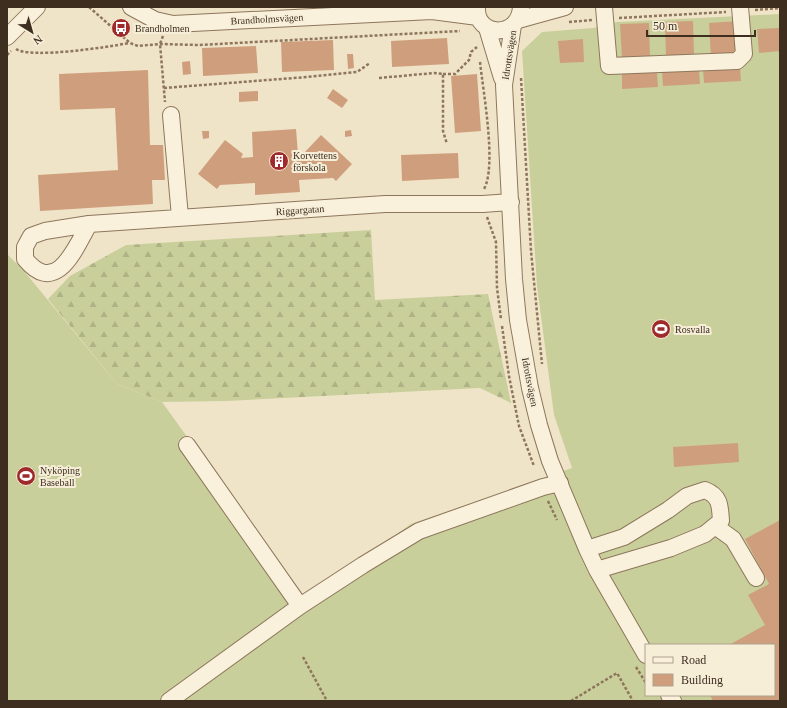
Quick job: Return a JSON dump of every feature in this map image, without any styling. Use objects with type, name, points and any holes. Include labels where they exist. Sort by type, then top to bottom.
[{"type":"street","points":[[9,41],[36,7]]},
{"type":"street","name":"Brandholmsvägen","points":[[131,7],[155,20],[173,24],[438,9],[481,17],[501,31],[518,17],[565,15]]},
{"type":"street","points":[[604,13],[608,66],[737,61],[744,54],[740,9]]},
{"type":"street","name":"Idrottsvägen","points":[[481,17],[504,85]]},
{"type":"street","name":"Idrottsvägen","points":[[518,17],[504,85],[514,279],[518,320],[526,364],[539,424],[560,484],[597,570],[645,653]]},
{"type":"street","points":[[171,116],[180,217]]},
{"type":"street","name":"Riggargatan","points":[[89,224],[385,204],[483,204],[511,202]]},
{"type":"street","points":[[187,445],[300,606]]},
{"type":"street","points":[[169,701],[300,606],[419,531],[543,487],[560,484]]},
{"type":"street","points":[[587,549],[624,537],[662,514],[687,496],[704,490],[714,494],[720,505],[721,521],[705,534],[671,548],[597,570]]},
{"type":"street","points":[[715,526],[733,539],[756,578]]},
{"type":"path","points":[[89,7],[130,43],[138,46],[160,44],[199,45],[466,31]]},
{"type":"path","points":[[565,15],[780,8]]},
{"type":"path","points":[[167,23],[160,44],[166,108],[171,116]]},
{"type":"path","points":[[9,41],[22,52],[45,52],[130,43]]},
{"type":"path","points":[[379,78],[434,73],[455,74],[469,60],[471,52],[479,46]]},
{"type":"path","points":[[164,88],[357,72],[370,63]]},
{"type":"path","points":[[443,74],[443,131],[447,144]]},
{"type":"path","points":[[521,74],[531,251],[543,367]]},
{"type":"path","points":[[542,502],[548,500]]},
{"type":"path","points":[[303,657],[327,701]]},
{"type":"path","points":[[571,701],[617,673],[633,701]]},
{"type":"green space","name":"Rosvalla","points":[[780,14],[780,701],[7,701],[7,254],[24,271],[117,384],[162,402],[304,599],[411,524],[572,468],[554,415],[537,286],[522,51],[542,32],[593,28],[617,22]]},
{"type":"green space","points":[[371,230],[375,300],[488,294],[511,403],[480,388],[227,401],[162,402],[117,384],[48,299],[70,276],[126,245]]},
{"type":"building","points":[[693,21],[694,56],[666,57],[665,22]]},
{"type":"building","points":[[738,21],[740,56],[711,58],[709,23]]},
{"type":"building","points":[[649,23],[650,58],[622,59],[620,24]]},
{"type":"building","points":[[780,28],[780,51],[759,53],[757,29]]},
{"type":"building","points":[[447,38],[449,64],[392,67],[391,41]]},
{"type":"building","points":[[583,39],[584,62],[560,63],[558,41]]},
{"type":"building","points":[[333,40],[334,70],[282,72],[281,42]]},
{"type":"building","points":[[256,46],[258,73],[203,76],[202,48]]},
{"type":"building","points":[[347,54],[353,54],[354,68],[348,69]]},
{"type":"building","points":[[190,61],[191,74],[183,75],[182,62]]},
{"type":"building","points":[[740,67],[741,81],[704,83],[703,69]]},
{"type":"building","points":[[148,70],[150,145],[163,145],[165,180],[152,180],[153,204],[40,211],[38,175],[118,170],[115,108],[60,110],[59,74]]},
{"type":"building","points":[[699,70],[700,84],[663,86],[662,71]]},
{"type":"building","points":[[657,72],[658,87],[622,89],[622,73]]},
{"type":"building","points":[[477,74],[481,131],[455,133],[451,76]]},
{"type":"building","points":[[333,89],[348,100],[342,108],[327,98]]},
{"type":"building","points":[[258,91],[258,101],[239,102],[239,92]]},
{"type":"building","name":"Korvettens förskola","points":[[296,129],[298,154],[307,154],[305,152],[321,135],[352,164],[336,181],[333,178],[299,180],[300,192],[255,195],[255,183],[220,185],[217,189],[198,174],[225,140],[243,154],[241,158],[253,157],[252,132]]},
{"type":"building","points":[[351,130],[352,136],[345,137],[345,131]]},
{"type":"building","points":[[202,131],[209,131],[209,138],[203,139]]},
{"type":"building","points":[[458,153],[459,178],[402,181],[401,155]]},
{"type":"building","points":[[738,443],[739,462],[674,467],[673,447]]},
{"type":"building","points":[[780,520],[780,701],[713,701],[710,696],[775,696],[775,644],[731,644],[765,625],[748,595],[769,584],[745,539]]},
{"type":"place","name":"Brandholmen","points":[[121,28]]},
{"type":"place","name":"Korvettens förskola","points":[[279,161]]},
{"type":"place","name":"Rosvalla","points":[[661,329]]},
{"type":"place","name":"Nyköping Baseball","points":[[26,476]]}]
